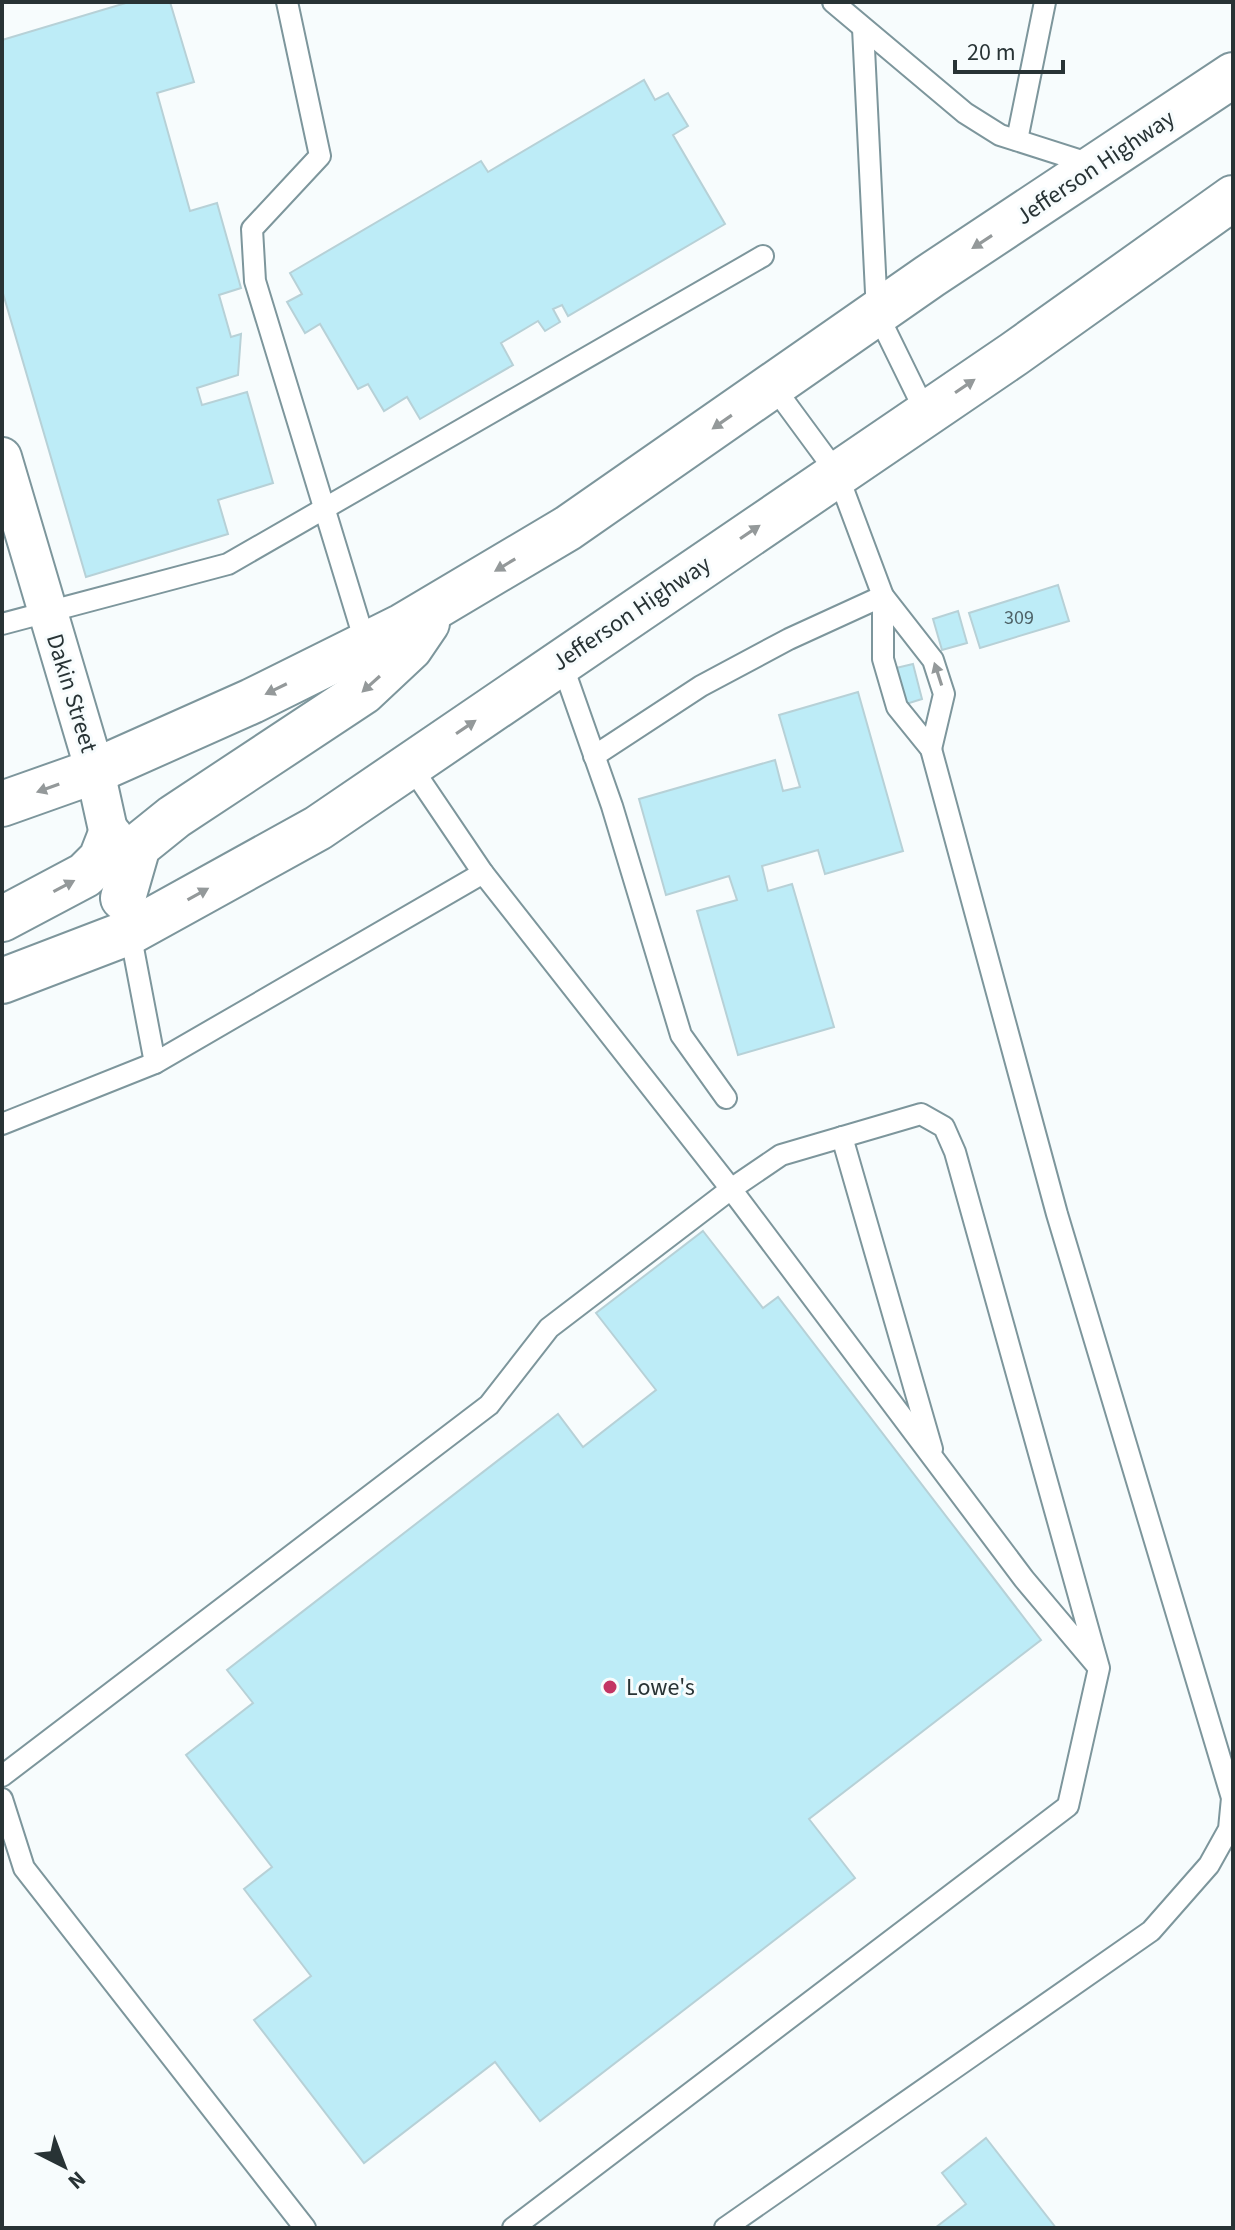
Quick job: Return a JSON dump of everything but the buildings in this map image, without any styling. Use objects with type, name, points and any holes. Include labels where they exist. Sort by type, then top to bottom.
[{"type":"main road","name":"Jefferson Highway","points":[[2,804],[95,771],[252,701],[366,645],[568,528],[877,313],[1233,75]]},
{"type":"main road","name":"Jefferson Highway","points":[[2,981],[127,915],[318,828],[926,413],[1233,198]]},
{"type":"main road","points":[[127,915],[138,846],[174,817],[363,692],[410,648],[439,604]]},
{"type":"main road","points":[[2,919],[85,875],[101,859],[110,836]]},
{"type":"street","name":"Dakin Street","points":[[2,457],[95,771],[127,915]]},
{"type":"lane","points":[[287,2],[320,156],[252,229],[255,281],[366,645]]},
{"type":"lane","points":[[833,2],[965,113],[1000,135],[1098,166]]},
{"type":"lane","points":[[1017,140],[1045,2]]},
{"type":"lane","points":[[863,28],[877,313],[926,413]]},
{"type":"lane","points":[[2,624],[228,564],[763,256]]},
{"type":"lane","points":[[773,386],[837,473],[883,596],[933,660],[944,694],[931,749]]},
{"type":"lane","points":[[725,2228],[1151,1931],[1209,1865],[1229,1829],[1232,1798],[1057,1214],[931,749],[897,707],[883,659],[883,596]]},
{"type":"lane","points":[[594,756],[701,686],[789,639],[883,596]]},
{"type":"lane","points":[[561,661],[681,1035],[726,1098]]},
{"type":"lane","points":[[410,765],[483,873],[731,1189],[1024,1579],[1099,1668]]},
{"type":"lane","points":[[2,1124],[155,1063],[483,873]]},
{"type":"lane","points":[[127,915],[155,1063]]},
{"type":"lane","points":[[2,1776],[489,1405],[549,1328],[731,1189],[781,1155],[921,1114],[944,1127],[955,1152],[1099,1668],[1068,1806],[513,2228]]},
{"type":"lane","points":[[842,1137],[935,1460]]},
{"type":"lane","points":[[2,1799],[24,1868],[305,2228]]},
{"type":"place","name":"Lowe's","points":[[610,1687]]}]
